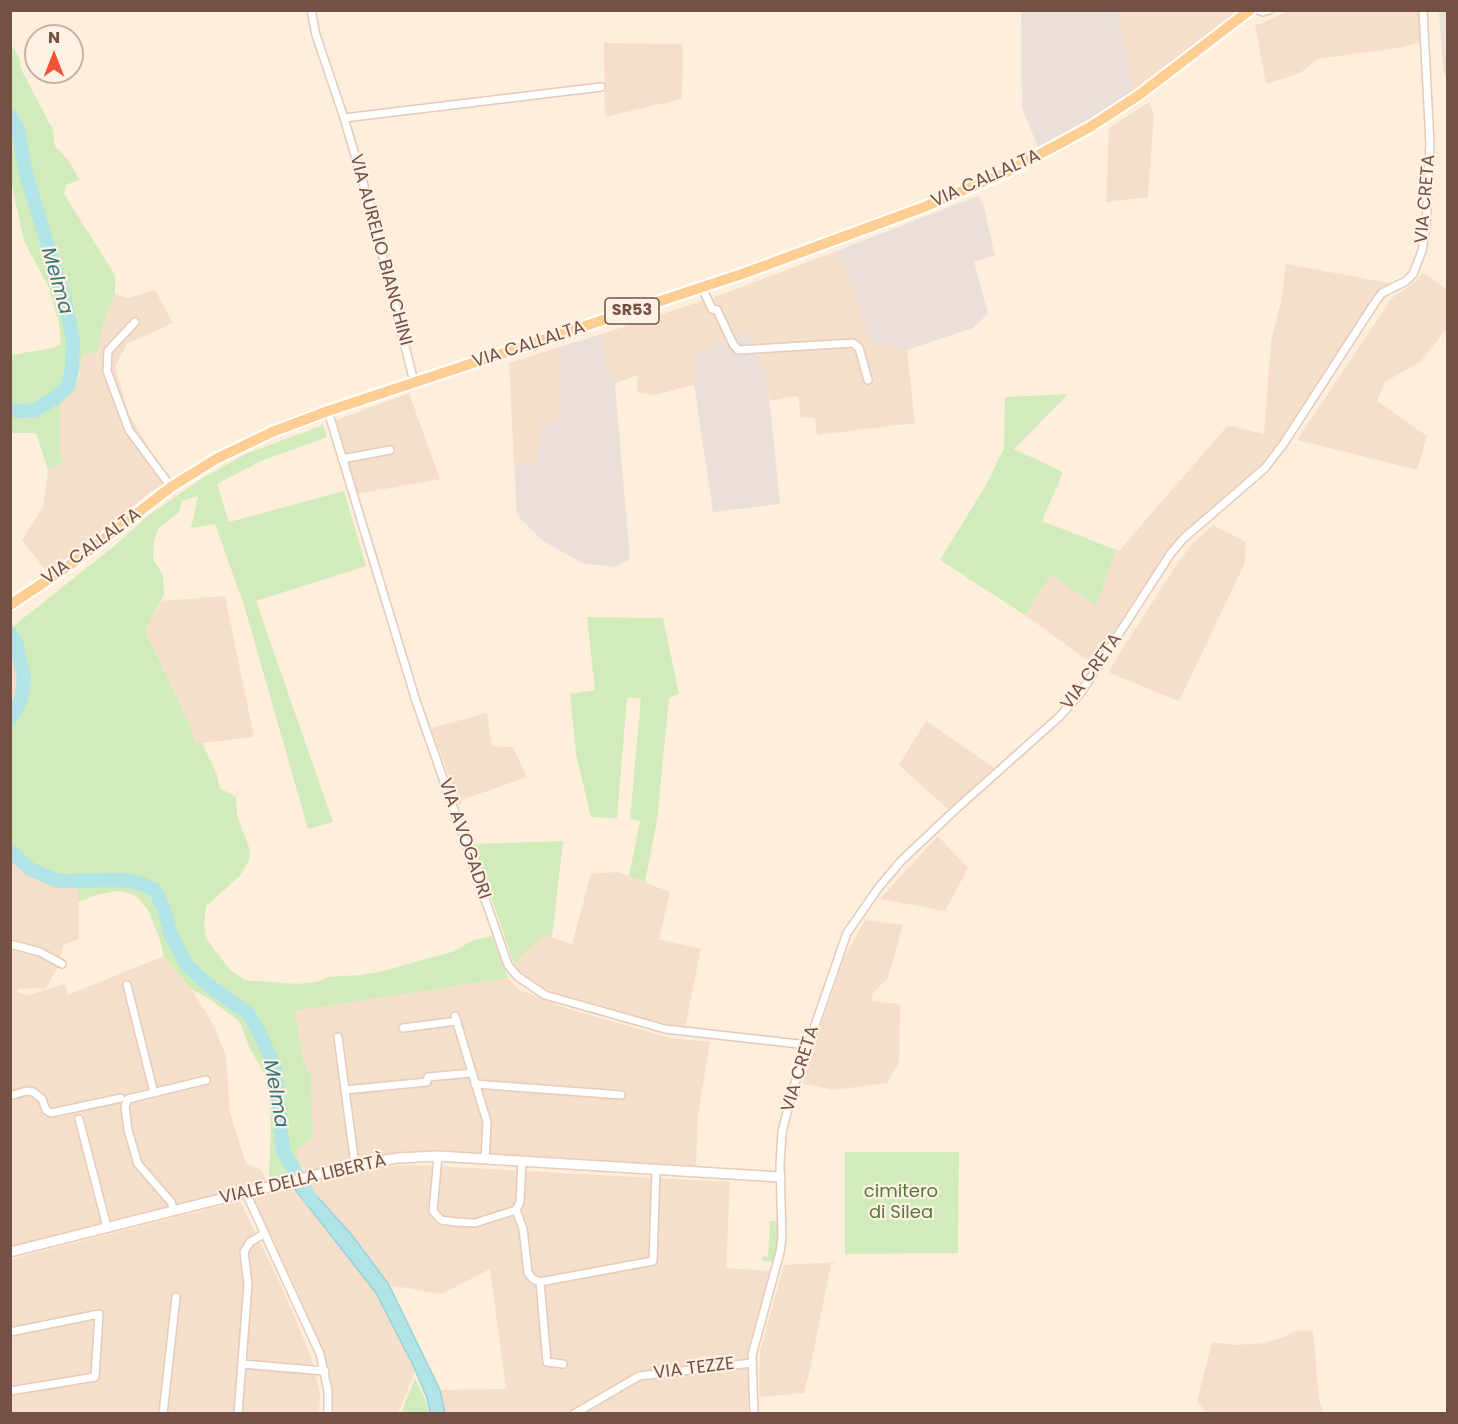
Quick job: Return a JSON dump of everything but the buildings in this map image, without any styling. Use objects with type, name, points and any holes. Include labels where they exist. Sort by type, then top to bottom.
[{"type":"main road","name":"VIA CALLALTA","points":[[11,605],[73,563],[171,487],[216,459],[272,432],[414,382],[702,288],[924,207],[1028,161],[1090,127],[1139,95],[1250,10]]},
{"type":"street","name":"VIA AURELIO BIANCHINI","points":[[312,10],[316,35],[371,209],[414,382]]},
{"type":"street","points":[[1257,10],[1263,12],[1269,10]]},
{"type":"street","name":"VIA CRETA","points":[[754,1413],[752,1362],[754,1347],[780,1252],[782,1230],[780,1148],[784,1124],[794,1086],[847,933],[879,887],[920,842],[1059,717],[1080,694],[1171,553],[1184,538],[1265,468],[1376,301],[1383,293],[1406,281],[1413,273],[1422,251],[1426,226],[1430,144],[1423,10]]},
{"type":"street","points":[[344,118],[601,87]]},
{"type":"street","points":[[702,288],[712,309],[717,310],[738,350],[853,343],[859,348],[868,380]]},
{"type":"street","points":[[135,322],[108,351],[107,371],[129,430],[171,487]]},
{"type":"street","name":"VIA AVOGADRI","points":[[328,411],[416,701],[508,965],[517,976],[545,995],[665,1029],[808,1045]]},
{"type":"street","points":[[342,459],[390,450]]},
{"type":"street","points":[[10,944],[30,948],[63,964]]},
{"type":"street","points":[[127,985],[154,1093]]},
{"type":"street","points":[[403,1028],[456,1018],[487,1122],[485,1159]]},
{"type":"street","points":[[338,1037],[355,1165]]},
{"type":"street","points":[[345,1090],[427,1082],[428,1077],[472,1073]]},
{"type":"street","points":[[10,1096],[26,1091],[33,1092],[39,1096],[46,1110],[51,1113],[154,1093],[206,1080]]},
{"type":"street","points":[[475,1084],[621,1095]]},
{"type":"street","points":[[124,1099],[128,1130],[138,1164],[171,1202],[174,1211]]},
{"type":"street","points":[[79,1119],[107,1227]]},
{"type":"street","points":[[438,1156],[433,1211],[441,1220],[475,1223],[516,1210],[520,1202],[522,1162]]},
{"type":"street","name":"VIALE DELLA LIBERTÀ","points":[[10,1252],[355,1165],[398,1158],[438,1156],[780,1177]]},
{"type":"street","points":[[516,1210],[523,1229],[528,1273],[532,1279],[540,1282],[653,1261],[656,1169]]},
{"type":"street","points":[[246,1193],[320,1354],[328,1391],[328,1413]]},
{"type":"street","points":[[238,1413],[248,1284],[244,1252],[250,1242],[264,1234]]},
{"type":"street","points":[[540,1282],[547,1362],[562,1364]]},
{"type":"street","points":[[164,1413],[176,1297]]},
{"type":"street","points":[[10,1332],[99,1314],[96,1377],[10,1391]]},
{"type":"street","name":"VIA TEZZE","points":[[574,1413],[639,1376],[752,1362]]},
{"type":"street","points":[[242,1364],[325,1371]]},
{"type":"shaded area","points":[[1243,10],[1150,82],[1133,93],[1117,11]]},
{"type":"shaded area","points":[[1021,11],[1117,11],[1133,93],[1039,149],[1022,108]]},
{"type":"shaded area","points":[[1288,11],[1421,11],[1423,42],[1398,48],[1318,59],[1300,73],[1266,84],[1255,24],[1261,24]]},
{"type":"shaded area","points":[[1439,11],[1447,11],[1447,81],[1443,69]]},
{"type":"shaded area","points":[[604,43],[683,44],[682,99],[605,117]]},
{"type":"shaded area","points":[[1149,102],[1154,114],[1148,197],[1106,202],[1109,128]]},
{"type":"shaded area","points":[[978,196],[984,207],[995,256],[974,261],[988,314],[973,328],[907,350],[872,341],[839,250]]},
{"type":"shaded area","points":[[839,250],[872,341],[907,350],[915,423],[817,435],[815,418],[801,418],[798,396],[770,401],[767,377],[696,384],[656,395],[637,392],[638,375],[614,384],[605,358],[602,334],[723,294]]},
{"type":"shaded area","points":[[1286,264],[1390,283],[1383,290],[1279,448],[1262,467],[1184,536],[1098,664],[1084,658],[1025,615],[1051,575],[1096,604],[1116,550],[1119,551],[1228,425],[1264,434],[1271,341],[1281,301]]},
{"type":"shaded area","points":[[1423,273],[1447,289],[1447,328],[1421,361],[1385,382],[1377,401],[1427,436],[1417,470],[1297,440],[1392,298],[1411,285]]},
{"type":"shaded area","points":[[155,290],[173,323],[127,344],[115,367],[129,414],[170,480],[152,491],[48,573],[22,540],[43,507],[48,470],[62,463],[60,403],[79,378],[83,355],[97,351],[104,321],[115,294],[127,298]]},
{"type":"shaded area","points":[[747,332],[767,377],[780,504],[713,512],[694,384],[697,383],[696,356]]},
{"type":"shaded area","points":[[602,334],[605,358],[615,384],[630,559],[615,567],[582,563],[543,541],[517,515],[514,464],[537,463],[541,425],[560,420],[559,347]]},
{"type":"shaded area","points":[[559,347],[560,420],[541,425],[538,463],[514,464],[509,363]]},
{"type":"shaded area","points":[[409,393],[440,479],[357,494],[334,421]]},
{"type":"shaded area","points":[[1213,525],[1246,542],[1245,563],[1179,701],[1110,673],[1109,670],[1175,567],[1192,544]]},
{"type":"shaded area","points":[[225,596],[254,737],[195,744],[190,725],[145,629],[162,601]]},
{"type":"shaded area","points":[[12,639],[20,659],[22,676],[19,697],[11,714]]},
{"type":"shaded area","points":[[487,713],[492,746],[513,747],[527,777],[462,800],[460,806],[431,728]]},
{"type":"shaded area","points":[[926,721],[995,768],[949,810],[899,765]]},
{"type":"shaded area","points":[[938,836],[968,868],[945,911],[880,899]]},
{"type":"shaded area","points":[[10,856],[20,865],[59,884],[74,885],[78,891],[79,939],[63,945],[58,967],[46,988],[18,989],[18,992],[29,995],[65,984],[68,995],[164,956],[191,989],[213,1024],[226,1056],[230,1112],[246,1164],[261,1170],[267,1182],[11,1247]]},
{"type":"shaded area","points":[[618,872],[670,892],[659,940],[701,948],[685,1028],[553,992],[524,979],[515,969],[514,964],[544,935],[572,944],[591,874]]},
{"type":"shaded area","points":[[865,920],[903,925],[888,978],[873,993],[871,1001],[900,1004],[899,1063],[887,1083],[834,1090],[803,1084],[845,956]]},
{"type":"shaded area","points":[[508,978],[518,989],[568,1009],[671,1038],[710,1042],[698,1116],[696,1168],[415,1153],[378,1155],[303,1173],[296,1151],[313,1136],[311,1076],[303,1060],[295,1011]]},
{"type":"shaded area","points":[[415,1165],[730,1182],[726,1268],[771,1271],[748,1349],[748,1413],[445,1413],[440,1390],[506,1389],[490,1269],[442,1294],[389,1285],[351,1234],[308,1184],[380,1167]]},
{"type":"shaded area","points":[[294,1188],[376,1293],[413,1365],[415,1372],[398,1413],[331,1413],[330,1376],[325,1358],[297,1291],[252,1198]]},
{"type":"shaded area","points":[[240,1201],[286,1296],[313,1362],[320,1394],[319,1413],[11,1414],[11,1259]]},
{"type":"shaded area","points":[[837,1262],[831,1264],[804,1393],[759,1397],[760,1351],[784,1265]]},
{"type":"shaded area","points":[[1313,1330],[1319,1399],[1323,1413],[1206,1413],[1197,1401],[1212,1342],[1236,1345],[1264,1343],[1295,1331]]},
{"type":"green space","points":[[11,44],[19,57],[24,84],[29,84],[53,130],[55,146],[69,161],[79,180],[66,185],[64,194],[115,275],[115,294],[104,321],[97,352],[83,355],[76,386],[70,396],[60,403],[62,463],[48,470],[36,433],[11,433],[11,355],[53,348],[61,344],[59,323],[49,288],[24,241],[11,182]]},
{"type":"green space","points":[[1068,394],[1014,449],[1063,472],[1042,521],[1116,550],[1096,605],[1051,575],[1025,615],[940,560],[986,485],[1004,448],[1005,397]]},
{"type":"green space","points":[[323,425],[327,437],[261,461],[217,484],[229,522],[344,491],[366,566],[256,601],[333,822],[308,829],[244,605],[215,524],[191,528],[198,496],[182,501],[179,512],[158,529],[154,540],[153,559],[163,575],[164,595],[145,630],[190,725],[195,743],[202,743],[217,775],[220,788],[236,797],[237,816],[250,850],[249,860],[240,876],[206,906],[204,925],[206,938],[229,969],[245,980],[297,984],[317,982],[328,977],[379,972],[452,952],[474,940],[492,936],[508,978],[295,1011],[303,1060],[311,1076],[313,1136],[296,1151],[303,1173],[267,1182],[271,1126],[269,1094],[263,1071],[250,1049],[239,1021],[208,998],[191,989],[164,956],[148,910],[139,899],[130,893],[117,891],[78,902],[78,891],[74,885],[42,879],[20,865],[11,856],[11,714],[19,697],[22,676],[20,659],[11,640],[11,628],[113,547],[149,515],[201,479],[248,453]]},
{"type":"green space","points":[[587,617],[663,618],[679,694],[669,698],[657,820],[645,882],[629,876],[640,821],[630,819],[641,698],[627,698],[617,818],[591,817],[576,754],[570,694],[595,690]]},
{"type":"green space","points":[[563,841],[552,937],[544,935],[514,964],[473,844]]},
{"type":"green space","name":"cimitero di Silea","points":[[845,1152],[959,1152],[958,1253],[845,1254]]},
{"type":"green space","points":[[770,1221],[778,1221],[774,1262],[762,1261],[763,1256],[768,1257]]},
{"type":"green space","points":[[415,1378],[425,1399],[428,1413],[401,1413]]},
{"type":"water","points":[[308,1184],[351,1234],[389,1285],[440,1390],[445,1413],[430,1413],[427,1398],[413,1365],[376,1293],[294,1188]]},
{"type":"waterway","name":"Melma","points":[[10,115],[18,129],[26,174],[66,305],[73,341],[72,368],[68,386],[55,398],[35,410],[10,409]]},
{"type":"waterway","name":"Melma","points":[[10,633],[16,642],[24,679],[21,699],[10,720]]},
{"type":"waterway","name":"Melma","points":[[10,851],[30,869],[58,881],[123,880],[140,883],[155,890],[164,909],[171,935],[186,964],[207,984],[249,1014],[261,1036],[275,1068],[283,1151],[311,1199]]}]
